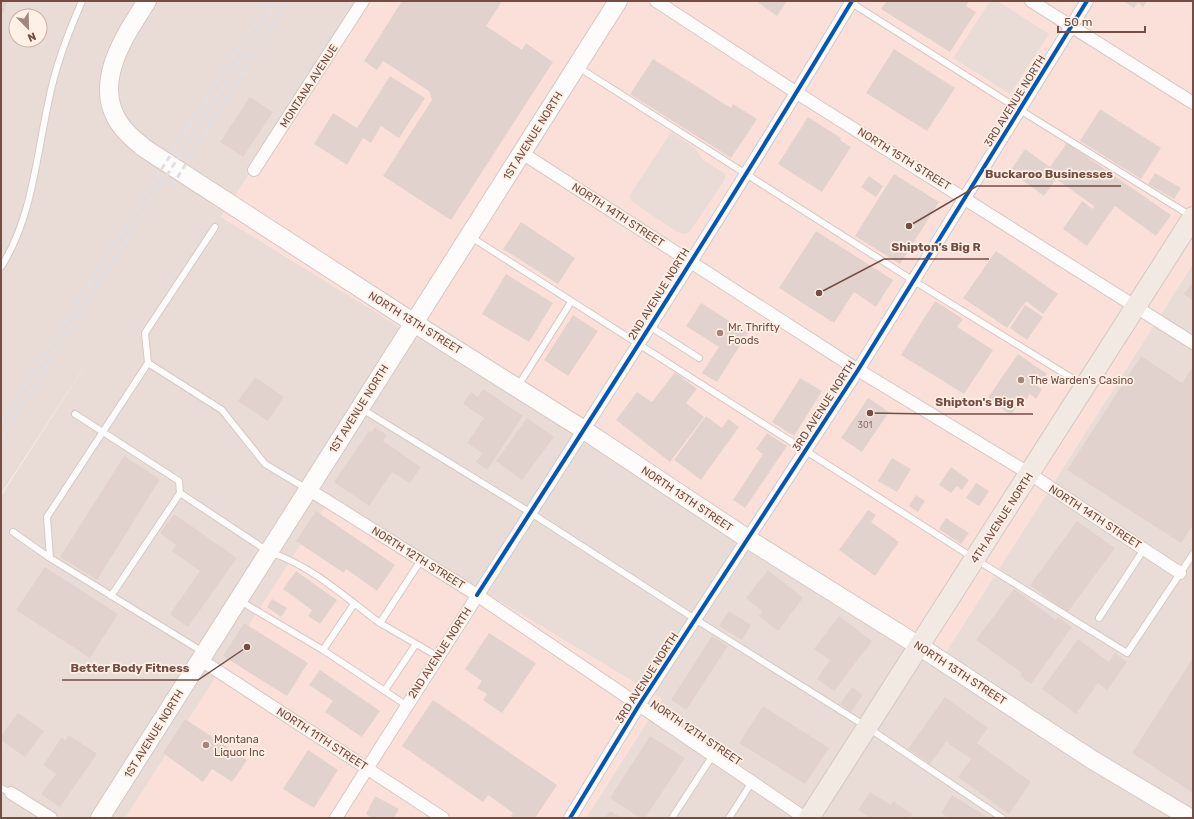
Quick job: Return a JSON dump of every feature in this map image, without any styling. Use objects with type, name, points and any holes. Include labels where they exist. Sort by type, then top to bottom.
[{"type":"main road","name":"4TH AVENUE NORTH","points":[[809,818],[1193,217]]},
{"type":"street","name":"NORTH 13TH STREET","points":[[147,1],[119,48],[112,65],[110,78],[111,103],[119,122],[132,138],[144,148],[414,323],[584,430],[748,539],[919,646],[1091,759],[1190,818]]},
{"type":"street","name":"MONTANA AVENUE","points":[[254,170],[364,1]]},
{"type":"street","name":"1ST AVENUE NORTH","points":[[100,818],[618,1]]},
{"type":"street","name":"NORTH 15TH STREET","points":[[656,1],[1193,343]]},
{"type":"street","name":"2ND AVENUE NORTH","points":[[336,818],[406,705],[650,326],[797,92],[851,1]]},
{"type":"street","points":[[1031,1],[1193,103]]},
{"type":"street","name":"3RD AVENUE NORTH","points":[[570,818],[639,704],[858,370],[1087,1]]},
{"type":"street","name":"NORTH 14TH STREET","points":[[522,153],[858,370],[1030,474],[1180,573]]},
{"type":"street","name":"NORTH 12TH STREET","points":[[308,489],[477,595],[805,818]]},
{"type":"street","name":"NORTH 11TH STREET","points":[[203,656],[443,818]]},
{"type":"street","points":[[6,791],[51,818]]},
{"type":"lane","points":[[1,266],[8,256],[29,204],[48,104],[61,51],[82,1]]},
{"type":"lane","points":[[851,1],[1020,110],[1193,217]]},
{"type":"lane","points":[[577,66],[745,174],[1085,386]]},
{"type":"lane","points":[[50,558],[47,517],[148,363],[145,333],[215,227]]},
{"type":"lane","points":[[469,236],[975,560],[1127,653],[1193,554]]},
{"type":"lane","points":[[517,388],[571,302]]},
{"type":"lane","points":[[650,326],[699,358]]},
{"type":"lane","points":[[148,363],[222,410],[265,464],[308,489]]},
{"type":"lane","points":[[360,408],[531,513],[695,619],[867,727],[1002,818]]},
{"type":"lane","points":[[75,414],[179,481],[180,494],[111,596]]},
{"type":"lane","points":[[180,494],[269,552],[285,557],[329,584],[380,624],[438,656]]},
{"type":"lane","points":[[13,532],[50,558],[203,656]]},
{"type":"lane","points":[[1099,618],[1144,549]]},
{"type":"lane","points":[[380,624],[421,560]]},
{"type":"lane","points":[[238,600],[323,650],[406,705]]},
{"type":"lane","points":[[323,650],[354,604]]},
{"type":"lane","points":[[385,690],[416,644]]},
{"type":"lane","points":[[672,818],[713,755]]},
{"type":"lane","points":[[729,818],[752,782]]},
{"type":"shaded area","points":[[1,1],[363,1],[221,217],[941,660],[1193,264],[1193,818],[586,818],[662,699],[330,499],[125,818],[1,818],[1,496],[99,344],[1,494]]},
{"type":"shaded area","points":[[364,1],[1193,1],[1193,264],[941,660],[221,217]]},
{"type":"shaded area","points":[[990,1],[998,1],[1049,34],[1010,94],[953,58]]},
{"type":"shaded area","points":[[671,132],[696,149],[703,160],[726,174],[724,181],[691,230],[686,234],[677,232],[631,201],[630,195]]},
{"type":"shaded area","points":[[320,493],[662,699],[589,818],[119,818]]},
{"type":"building","points":[[1,1],[7,1],[4,13],[1,12]]},
{"type":"building","points":[[402,1],[502,1],[486,26],[522,50],[526,43],[553,62],[451,220],[383,176],[432,100],[429,91],[383,61],[377,70],[364,61]]},
{"type":"building","points":[[756,1],[787,1],[777,16]]},
{"type":"building","points":[[887,1],[969,1],[966,6],[976,12],[950,52],[881,9]]},
{"type":"building","points":[[1123,1],[1147,1],[1143,7],[1138,2],[1134,8]]},
{"type":"building","points":[[894,49],[955,88],[927,131],[866,93]]},
{"type":"building","points":[[653,59],[731,108],[733,104],[757,119],[731,158],[630,94]]},
{"type":"building","points":[[390,76],[425,98],[399,138],[381,126],[371,143],[363,138],[347,165],[314,144],[333,113],[357,128]]},
{"type":"building","points":[[250,97],[273,112],[243,157],[220,142]]},
{"type":"building","points":[[1100,109],[1161,148],[1141,179],[1080,141]]},
{"type":"building","points":[[808,117],[841,138],[840,140],[851,147],[822,192],[778,164]]},
{"type":"building","points":[[1067,143],[1171,215],[1156,236],[1115,206],[1087,246],[1063,229],[1082,201],[1093,209],[1094,206],[1056,179],[1044,196],[1010,171],[1025,149],[1050,167]]},
{"type":"building","points":[[1155,173],[1181,188],[1174,199],[1148,184]]},
{"type":"building","points":[[894,174],[939,202],[900,264],[855,236]]},
{"type":"building","points":[[869,176],[883,186],[876,197],[861,187]]},
{"type":"building","points":[[521,222],[575,258],[558,284],[503,249]]},
{"type":"building","points":[[816,231],[893,280],[876,307],[854,292],[834,323],[779,288]]},
{"type":"building","points":[[996,251],[1058,294],[1043,314],[1026,301],[1007,328],[963,298]]},
{"type":"building","points":[[506,274],[553,303],[529,342],[482,314]]},
{"type":"building","points":[[1193,282],[1193,301],[1184,294]]},
{"type":"building","points":[[935,301],[963,319],[957,327],[993,350],[964,394],[901,355]]},
{"type":"building","points":[[701,303],[748,333],[717,382],[702,373],[719,347],[686,326]]},
{"type":"building","points":[[1025,305],[1043,317],[1027,340],[1010,328]]},
{"type":"building","points":[[573,315],[598,331],[568,376],[544,360]]},
{"type":"building","name":"The Warden's Casino","points":[[1018,354],[1047,374],[1038,386],[1042,389],[1036,399],[1030,394],[1020,408],[1017,406],[1011,415],[987,399]]},
{"type":"building","points":[[1141,356],[1182,383],[1191,369],[1193,370],[1193,525],[1181,543],[1067,470]]},
{"type":"building","points":[[675,372],[697,389],[686,403],[704,417],[670,462],[616,420],[637,392],[652,402]]},
{"type":"building","points":[[255,377],[284,397],[268,421],[238,401]]},
{"type":"building","points":[[800,378],[822,391],[794,436],[772,422]]},
{"type":"building","points":[[483,389],[523,416],[487,470],[476,462],[482,453],[467,443],[484,418],[463,404],[471,392],[478,397]]},
{"type":"building","points":[[868,398],[889,412],[862,452],[841,438]]},
{"type":"building","points":[[706,416],[722,428],[728,419],[739,427],[701,480],[674,460]]},
{"type":"building","points":[[527,418],[554,437],[522,480],[496,461]]},
{"type":"building","points":[[375,427],[387,435],[383,441],[421,467],[410,483],[392,472],[369,506],[334,482],[369,431],[371,433]]},
{"type":"building","points":[[767,433],[787,446],[745,508],[733,500],[763,454],[756,449]]},
{"type":"building","points":[[124,456],[160,479],[97,580],[60,557]]},
{"type":"building","points":[[892,458],[911,469],[897,492],[878,481]]},
{"type":"building","points":[[951,467],[969,480],[962,490],[957,486],[951,493],[939,485]]},
{"type":"building","points":[[976,483],[989,491],[979,506],[966,498]]},
{"type":"building","points":[[916,495],[925,501],[918,512],[909,506]]},
{"type":"building","points":[[868,510],[876,515],[871,522],[899,542],[875,576],[839,550]]},
{"type":"building","points":[[316,511],[395,565],[377,591],[346,569],[344,573],[296,541]]},
{"type":"building","points":[[174,514],[237,558],[188,627],[170,614],[200,571],[172,551],[176,545],[160,533]]},
{"type":"building","points":[[946,518],[969,533],[961,544],[939,529]]},
{"type":"building","points":[[1077,521],[1115,548],[1067,613],[1030,585]]},
{"type":"building","points":[[45,567],[118,614],[90,658],[16,610]]},
{"type":"building","points":[[768,570],[803,598],[778,631],[759,616],[762,611],[746,598]]},
{"type":"building","points":[[296,571],[337,600],[320,624],[308,616],[312,610],[283,589]]},
{"type":"building","points":[[1014,589],[1056,620],[1058,617],[1072,627],[1031,684],[1020,676],[1022,673],[976,640]]},
{"type":"building","points":[[272,599],[287,608],[281,617],[267,607]]},
{"type":"building","points":[[729,611],[751,625],[742,640],[719,626]]},
{"type":"building","points":[[839,616],[872,641],[834,691],[817,679],[830,660],[814,649]]},
{"type":"building","points":[[244,623],[308,663],[287,696],[223,656]]},
{"type":"building","points":[[489,633],[536,663],[502,713],[483,700],[487,694],[477,688],[482,681],[465,669]]},
{"type":"building","points":[[712,636],[728,646],[686,710],[671,700]]},
{"type":"building","points":[[1078,639],[1109,662],[1115,653],[1127,662],[1107,690],[1098,683],[1076,714],[1042,689]]},
{"type":"building","points":[[1193,658],[1193,793],[1132,753]]},
{"type":"building","points":[[320,670],[380,711],[362,737],[325,712],[333,701],[309,685]]},
{"type":"building","points":[[852,687],[863,695],[851,712],[840,704]]},
{"type":"building","points":[[945,697],[988,728],[977,743],[1031,782],[1009,814],[958,777],[971,759],[946,742],[930,764],[908,749]]},
{"type":"building","points":[[433,700],[557,785],[535,818],[515,818],[511,816],[513,813],[488,795],[483,802],[402,746]]},
{"type":"building","points":[[763,706],[829,748],[805,784],[739,743]]},
{"type":"building","points":[[18,713],[44,731],[25,757],[1,740],[1,736]]},
{"type":"building","points":[[185,719],[247,760],[232,782],[212,769],[203,782],[163,753]]},
{"type":"building","points":[[69,735],[97,754],[60,807],[41,794],[56,774],[43,765],[62,737],[65,740]]},
{"type":"building","points":[[650,736],[685,758],[645,818],[640,818],[610,798]]},
{"type":"building","points":[[308,750],[338,770],[314,808],[283,789]]},
{"type":"building","points":[[870,792],[891,805],[893,801],[912,814],[910,818],[870,818],[858,810]]},
{"type":"building","points":[[952,795],[989,818],[949,818],[941,813]]},
{"type":"building","points":[[375,796],[399,809],[394,818],[372,818],[366,814]]},
{"type":"building","points":[[610,811],[622,818],[605,818]]},
{"type":"railway","points":[[1,423],[268,1]]},
{"type":"railway","points":[[1,438],[277,1]]},
{"type":"railway","points":[[172,186],[288,1]]},
{"type":"cycle path","points":[[477,595],[714,226],[852,1]]},
{"type":"cycle path","points":[[570,818],[639,705],[858,370],[1087,1]]},
{"type":"place","name":"Buckaroo Businesses","points":[[909,226]]},
{"type":"place","name":"Shipton’s Big R","points":[[819,293]]},
{"type":"place","name":"Mr. Thrifty Foods","points":[[720,333]]},
{"type":"place","name":"The Warden's Casino","points":[[1021,380]]},
{"type":"place","name":"Shipton's Big R","points":[[870,413]]},
{"type":"place","name":"Better Body Fitness","points":[[247,647]]},
{"type":"place","name":"Montana Liquor Inc","points":[[206,745]]}]
